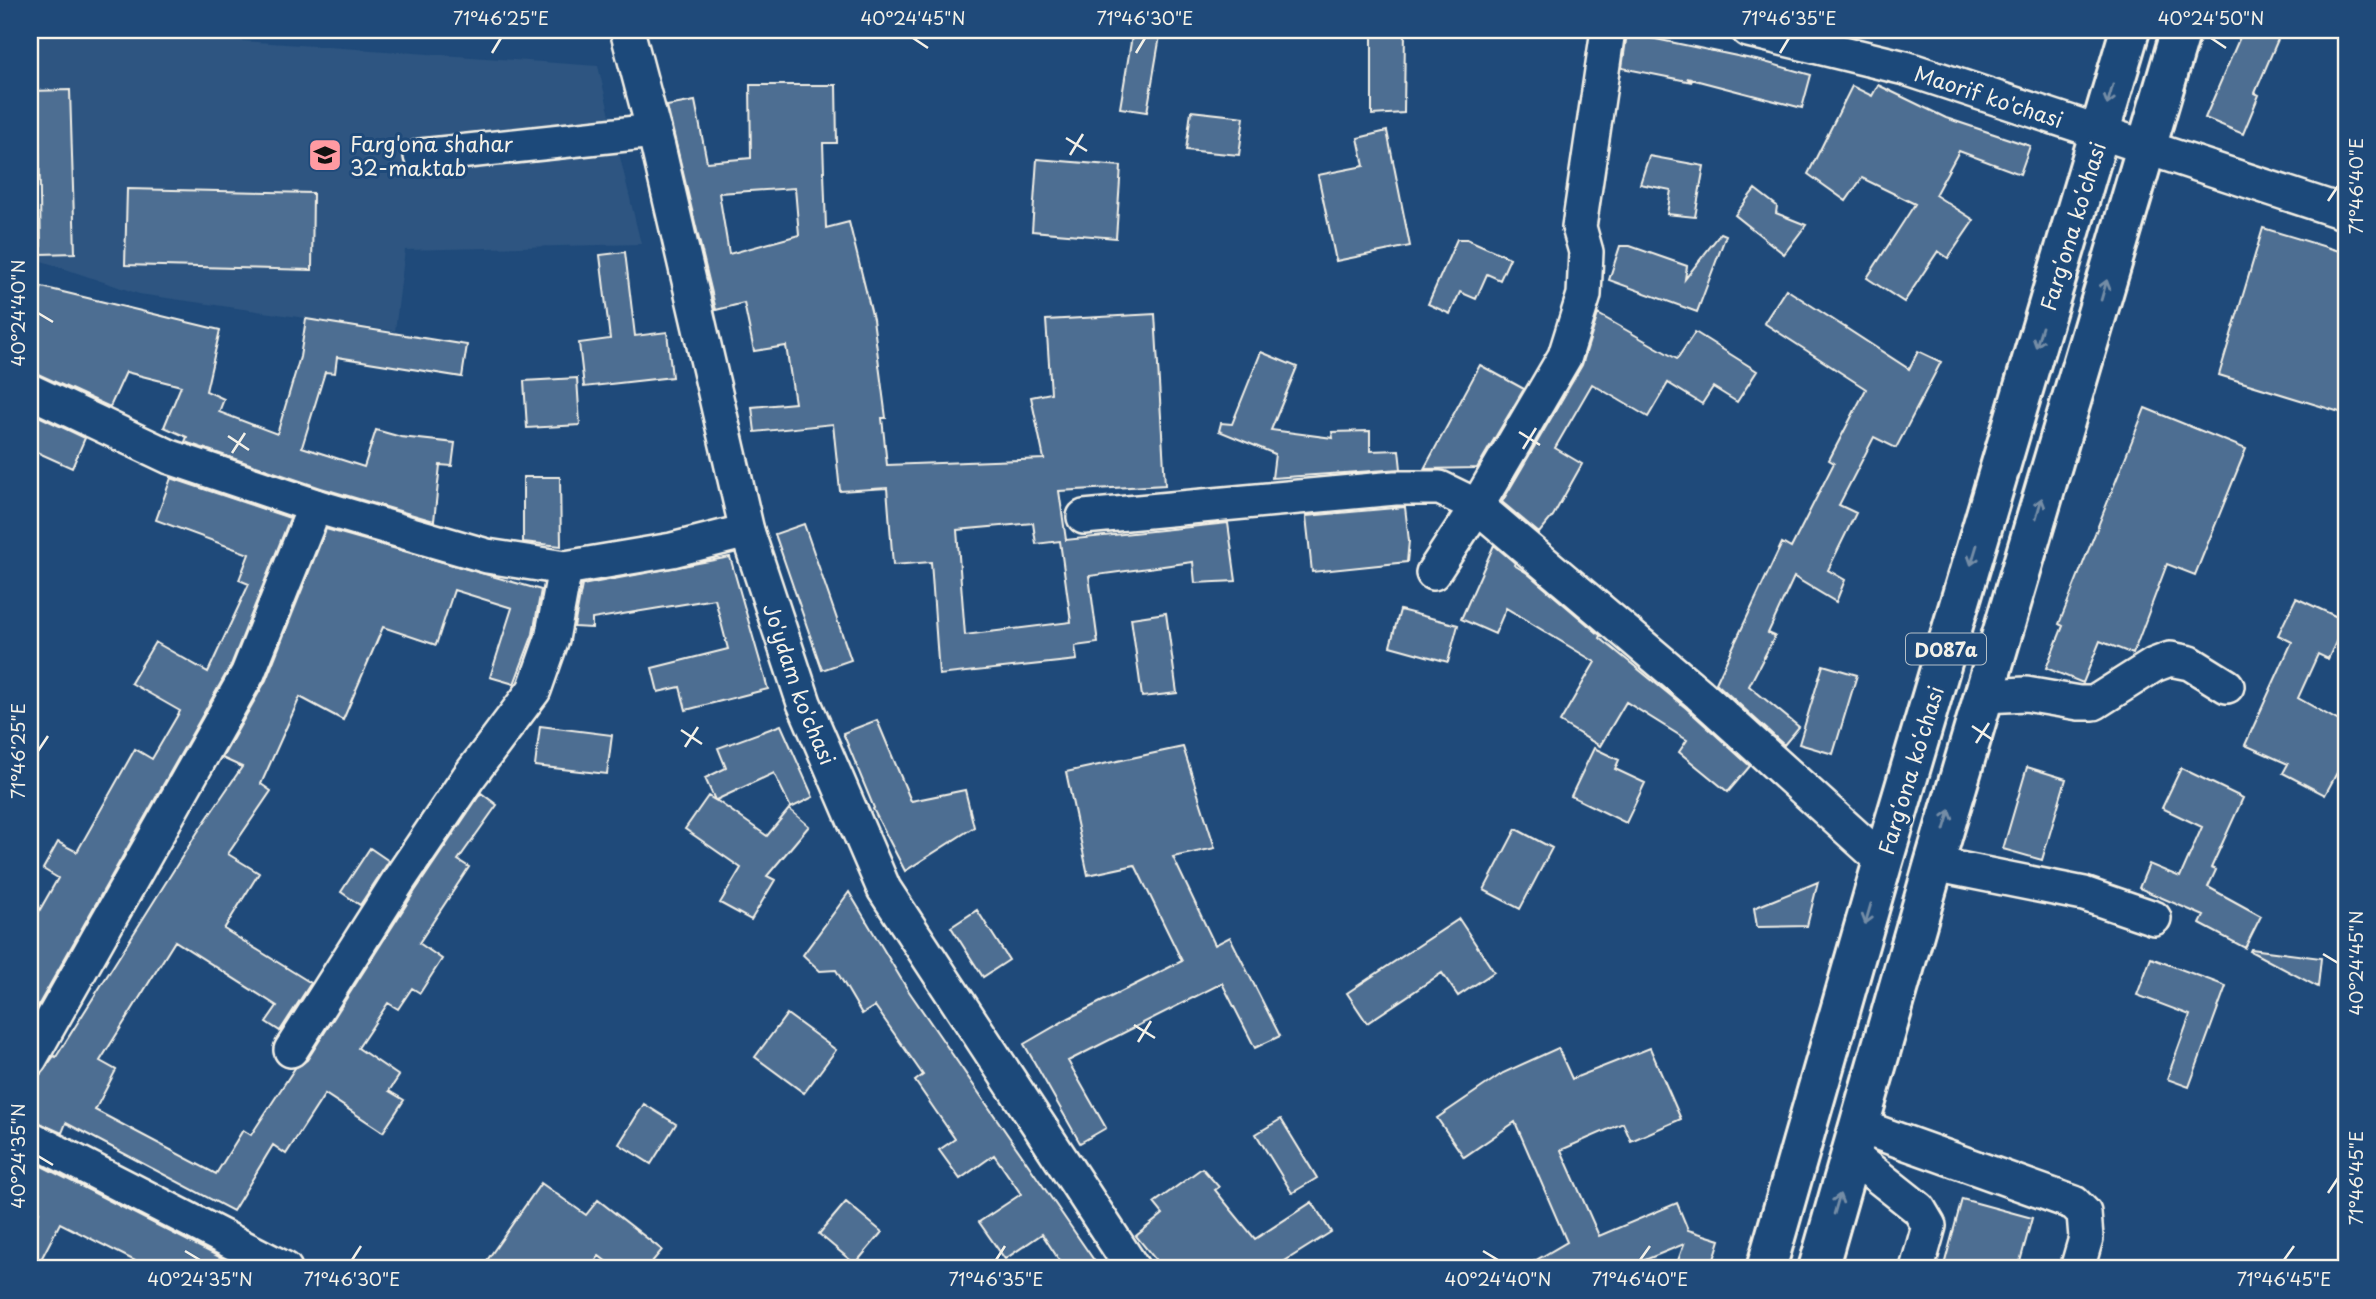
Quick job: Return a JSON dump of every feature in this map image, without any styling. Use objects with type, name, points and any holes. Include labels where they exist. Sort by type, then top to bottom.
[{"type":"main road","name":"Fargʻona koʻchasi","points":[[1766,1269],[2130,30]]},
{"type":"main road","name":"D087a","points":[[1818,1269],[1934,864],[2181,30]]},
{"type":"street","name":"Jo'ydam ko'chasi","points":[[627,30],[654,131],[747,531],[804,703],[884,889],[1133,1269]]},
{"type":"street","points":[[1433,573],[1477,506],[1565,356],[1584,295],[1586,252],[1579,227],[1608,30]]},
{"type":"street","name":"Maorif ko'chasi","points":[[1748,30],[1905,68],[2346,213]]},
{"type":"street","points":[[421,156],[654,131]]},
{"type":"street","points":[[30,391],[170,457],[315,506],[487,556],[565,568],[672,550],[747,531]]},
{"type":"street","points":[[1084,517],[1395,488],[1440,488],[1477,506],[1699,694],[1884,861]]},
{"type":"street","points":[[30,1059],[248,674],[315,506]]},
{"type":"street","points":[[291,1050],[399,880],[468,778],[534,690],[552,639],[565,568]]},
{"type":"street","points":[[1984,696],[2026,694],[2094,703],[2170,659],[2190,663],[2227,686]]},
{"type":"street","points":[[1934,864],[2084,894],[2154,918]]},
{"type":"street","points":[[30,1138],[285,1269]]},
{"type":"street","points":[[1855,1140],[1919,1209],[1929,1226],[1917,1269]]},
{"type":"street","points":[[1855,1140],[2074,1203],[2084,1213],[2086,1238],[2077,1269]]},
{"type":"shaded area","name":"Farg'ona shahar 32-maktab","points":[[30,30],[144,30],[144,34],[598,66],[641,244],[405,250],[395,331],[139,294],[30,257]]},
{"type":"building","points":[[1133,30],[1161,30],[1147,112],[1120,108]]},
{"type":"building","points":[[1372,30],[1405,30],[1404,113],[1372,115]]},
{"type":"building","points":[[2243,30],[2282,30],[2255,93],[2259,95],[2243,134],[2205,118]]},
{"type":"building","points":[[1627,33],[1761,61],[1811,75],[1802,108],[1687,78],[1692,82],[1622,68]]},
{"type":"building","points":[[750,85],[836,85],[837,143],[823,143],[826,228],[849,222],[873,319],[886,418],[882,418],[887,465],[1044,459],[1031,397],[1051,393],[1046,320],[1155,314],[1165,485],[1059,491],[1066,540],[1228,523],[1236,581],[1195,583],[1193,562],[1089,576],[1098,643],[1075,646],[1077,660],[939,675],[931,562],[893,565],[887,488],[840,491],[833,424],[755,432],[752,407],[795,403],[786,346],[754,351],[744,303],[716,310],[667,106],[695,101],[707,162],[751,158]],"holes":[[[795,188],[799,235],[729,254],[719,193]],[[1033,523],[1036,544],[1060,541],[1071,622],[965,635],[957,530]]]},
{"type":"building","points":[[1878,85],[1946,118],[2030,146],[2020,174],[1959,151],[1935,195],[1974,220],[1948,258],[1938,251],[1904,302],[1867,278],[1915,204],[1862,178],[1846,201],[1808,174],[1852,86],[1872,96]]},
{"type":"building","points":[[70,90],[75,253],[41,254],[39,138],[30,138],[30,91]]},
{"type":"building","points":[[1191,111],[1244,117],[1239,155],[1186,150]]},
{"type":"building","points":[[1387,131],[1410,246],[1336,261],[1318,175],[1364,166],[1358,138]]},
{"type":"building","points":[[1649,156],[1704,166],[1695,217],[1667,214],[1671,190],[1640,184]]},
{"type":"building","points":[[1037,159],[1121,166],[1116,238],[1032,231]]},
{"type":"building","points":[[127,189],[313,193],[312,270],[125,265]]},
{"type":"building","points":[[1755,189],[1777,206],[1776,213],[1806,225],[1784,254],[1735,215]]},
{"type":"building","points":[[2263,228],[2346,253],[2346,414],[2219,375]]},
{"type":"building","points":[[1721,233],[1726,235],[1697,312],[1609,280],[1620,246],[1630,246],[1687,266],[1685,279]]},
{"type":"building","points":[[1457,239],[1467,239],[1510,258],[1500,280],[1487,274],[1476,299],[1460,292],[1450,314],[1428,304]]},
{"type":"building","points":[[625,252],[635,336],[667,332],[672,377],[584,387],[579,343],[610,339],[600,255]]},
{"type":"building","points":[[42,287],[220,330],[206,391],[224,399],[219,412],[277,434],[300,357],[306,319],[467,345],[462,377],[337,357],[335,373],[325,372],[302,447],[364,467],[376,430],[401,437],[455,443],[452,466],[440,465],[434,521],[321,488],[185,442],[187,437],[164,427],[181,386],[126,372],[110,407],[30,372],[30,311]]},
{"type":"building","points":[[1786,289],[1909,369],[1918,351],[1941,362],[1896,448],[1874,437],[1839,505],[1856,513],[1828,570],[1845,580],[1836,602],[1794,577],[1768,633],[1775,636],[1749,686],[1799,727],[1784,745],[1716,683],[1782,543],[1791,548],[1834,463],[1829,460],[1866,389],[1764,323]]},
{"type":"building","points":[[1598,314],[1677,359],[1695,332],[1757,371],[1737,402],[1713,387],[1702,404],[1668,383],[1648,417],[1592,384],[1555,448],[1582,464],[1553,516],[1539,533],[1502,502],[1582,365]]},
{"type":"building","points":[[1261,352],[1297,367],[1271,430],[1333,438],[1332,432],[1370,431],[1370,451],[1399,450],[1401,469],[1272,478],[1275,454],[1219,431],[1221,423],[1232,424]]},
{"type":"building","points":[[1480,365],[1524,389],[1477,468],[1424,469]]},
{"type":"building","points":[[577,378],[580,425],[527,428],[524,381]]},
{"type":"building","points":[[2145,408],[2246,449],[2195,575],[2167,564],[2133,654],[2100,641],[2083,683],[2046,668],[2063,626],[2059,624]]},
{"type":"building","points":[[30,412],[85,438],[72,468],[30,449]]},
{"type":"building","points":[[523,477],[560,477],[561,546],[523,542]]},
{"type":"building","points":[[171,478],[290,518],[231,665],[30,1020],[30,927],[58,878],[43,869],[58,842],[77,852],[135,749],[152,759],[180,711],[131,683],[155,642],[208,672],[249,584],[239,580],[249,554],[156,520]]},
{"type":"building","points":[[1405,507],[1409,541],[1407,562],[1312,572],[1306,516]]},
{"type":"building","points":[[804,524],[851,660],[822,670],[775,534]]},
{"type":"building","points":[[326,529],[541,590],[533,634],[514,684],[490,677],[512,608],[454,590],[436,645],[383,627],[343,720],[300,697],[261,784],[271,791],[228,854],[259,873],[224,929],[311,983],[280,1031],[266,1022],[277,1006],[175,941],[100,1061],[116,1070],[95,1110],[216,1174],[243,1130],[251,1135],[295,1068],[307,1060],[481,793],[497,805],[458,860],[469,867],[419,943],[442,959],[420,993],[412,988],[398,1009],[388,1003],[358,1048],[399,1076],[389,1091],[404,1100],[383,1132],[325,1094],[286,1154],[273,1145],[233,1211],[66,1123],[62,1133],[30,1119],[30,1078],[40,1075],[54,1056],[56,1057],[197,833],[242,767],[222,758],[266,680]]},
{"type":"building","points":[[1494,545],[1750,766],[1728,792],[1679,752],[1687,740],[1626,702],[1600,746],[1560,722],[1595,662],[1506,608],[1495,634],[1461,619]]},
{"type":"building","points":[[730,557],[768,689],[686,710],[680,687],[658,692],[652,668],[728,649],[715,599],[592,619],[592,628],[574,627],[582,585]]},
{"type":"building","points":[[2296,598],[2346,621],[2328,659],[2318,654],[2298,698],[2346,725],[2346,756],[2325,795],[2283,773],[2288,764],[2245,745],[2292,642],[2278,635]]},
{"type":"building","points":[[1400,610],[1458,625],[1448,662],[1390,646]]},
{"type":"building","points":[[1166,613],[1177,693],[1142,697],[1131,618]]},
{"type":"building","points":[[1823,665],[1857,675],[1833,754],[1799,744]]},
{"type":"building","points":[[877,720],[911,801],[965,790],[974,827],[905,871],[873,809],[843,733]]},
{"type":"building","points":[[781,725],[813,797],[791,808],[774,773],[716,800],[767,836],[789,809],[809,826],[767,876],[775,880],[751,920],[720,903],[741,868],[685,829],[708,796],[715,800],[705,778],[726,768],[718,748]]},
{"type":"building","points":[[540,726],[612,735],[607,774],[535,766]]},
{"type":"building","points":[[1183,747],[1215,848],[1173,857],[1215,945],[1230,937],[1280,1036],[1255,1048],[1222,983],[1068,1061],[1106,1128],[1080,1143],[1024,1044],[1182,961],[1135,865],[1088,875],[1066,772]]},
{"type":"building","points":[[1594,748],[1619,760],[1615,769],[1645,783],[1626,823],[1571,796]]},
{"type":"building","points":[[2027,767],[2066,779],[2042,860],[2003,849]]},
{"type":"building","points":[[2181,768],[2243,798],[2211,868],[2216,870],[2208,887],[2261,916],[2245,948],[2200,924],[2204,916],[2139,888],[2149,864],[2180,877],[2202,827],[2162,808]]},
{"type":"building","points":[[1516,829],[1552,848],[1520,909],[1484,890]]},
{"type":"building","points":[[370,848],[389,861],[360,905],[341,892]]},
{"type":"building","points":[[1818,882],[1807,926],[1757,927],[1754,908]]},
{"type":"building","points":[[849,892],[906,987],[1100,1269],[1065,1269],[1042,1234],[1005,1259],[979,1222],[1021,1194],[994,1155],[960,1179],[939,1150],[955,1139],[915,1081],[923,1075],[875,1006],[862,1014],[836,970],[820,971],[803,955]]},
{"type":"building","points":[[977,910],[1009,960],[983,977],[951,927]]},
{"type":"building","points":[[1459,919],[1494,972],[1458,996],[1442,973],[1367,1023],[1347,993]]},
{"type":"building","points":[[2250,951],[2321,958],[2318,987]]},
{"type":"building","points":[[2151,958],[2226,986],[2189,1087],[2167,1079],[2190,1015],[2137,995]]},
{"type":"building","points":[[787,1014],[836,1050],[804,1093],[755,1057]]},
{"type":"building","points":[[1558,1048],[1572,1079],[1650,1048],[1681,1119],[1631,1141],[1623,1123],[1561,1150],[1599,1236],[1677,1203],[1688,1230],[1720,1240],[1711,1269],[1675,1269],[1684,1244],[1623,1269],[1521,1269],[1567,1242],[1515,1122],[1464,1157],[1437,1118],[1503,1073]]},
{"type":"building","points":[[644,1104],[676,1124],[651,1164],[619,1144]]},
{"type":"building","points":[[1281,1119],[1317,1178],[1292,1193],[1256,1134]]},
{"type":"building","points":[[30,1160],[243,1269],[151,1269],[60,1223],[36,1269],[30,1269],[30,1231],[39,1212],[30,1207]]},
{"type":"building","points":[[1202,1168],[1219,1187],[1215,1190],[1255,1239],[1312,1202],[1331,1232],[1272,1269],[1163,1269],[1136,1236],[1163,1214],[1154,1203]]},
{"type":"building","points":[[541,1183],[586,1215],[598,1200],[662,1250],[646,1269],[616,1269],[599,1256],[590,1269],[481,1269]]},
{"type":"building","points":[[1962,1199],[2032,1218],[2018,1269],[1943,1269]]},
{"type":"building","points":[[846,1202],[882,1232],[855,1264],[819,1234]]},
{"type":"place","name":"Farg'ona shahar 32-maktab","points":[[325,155]]}]
